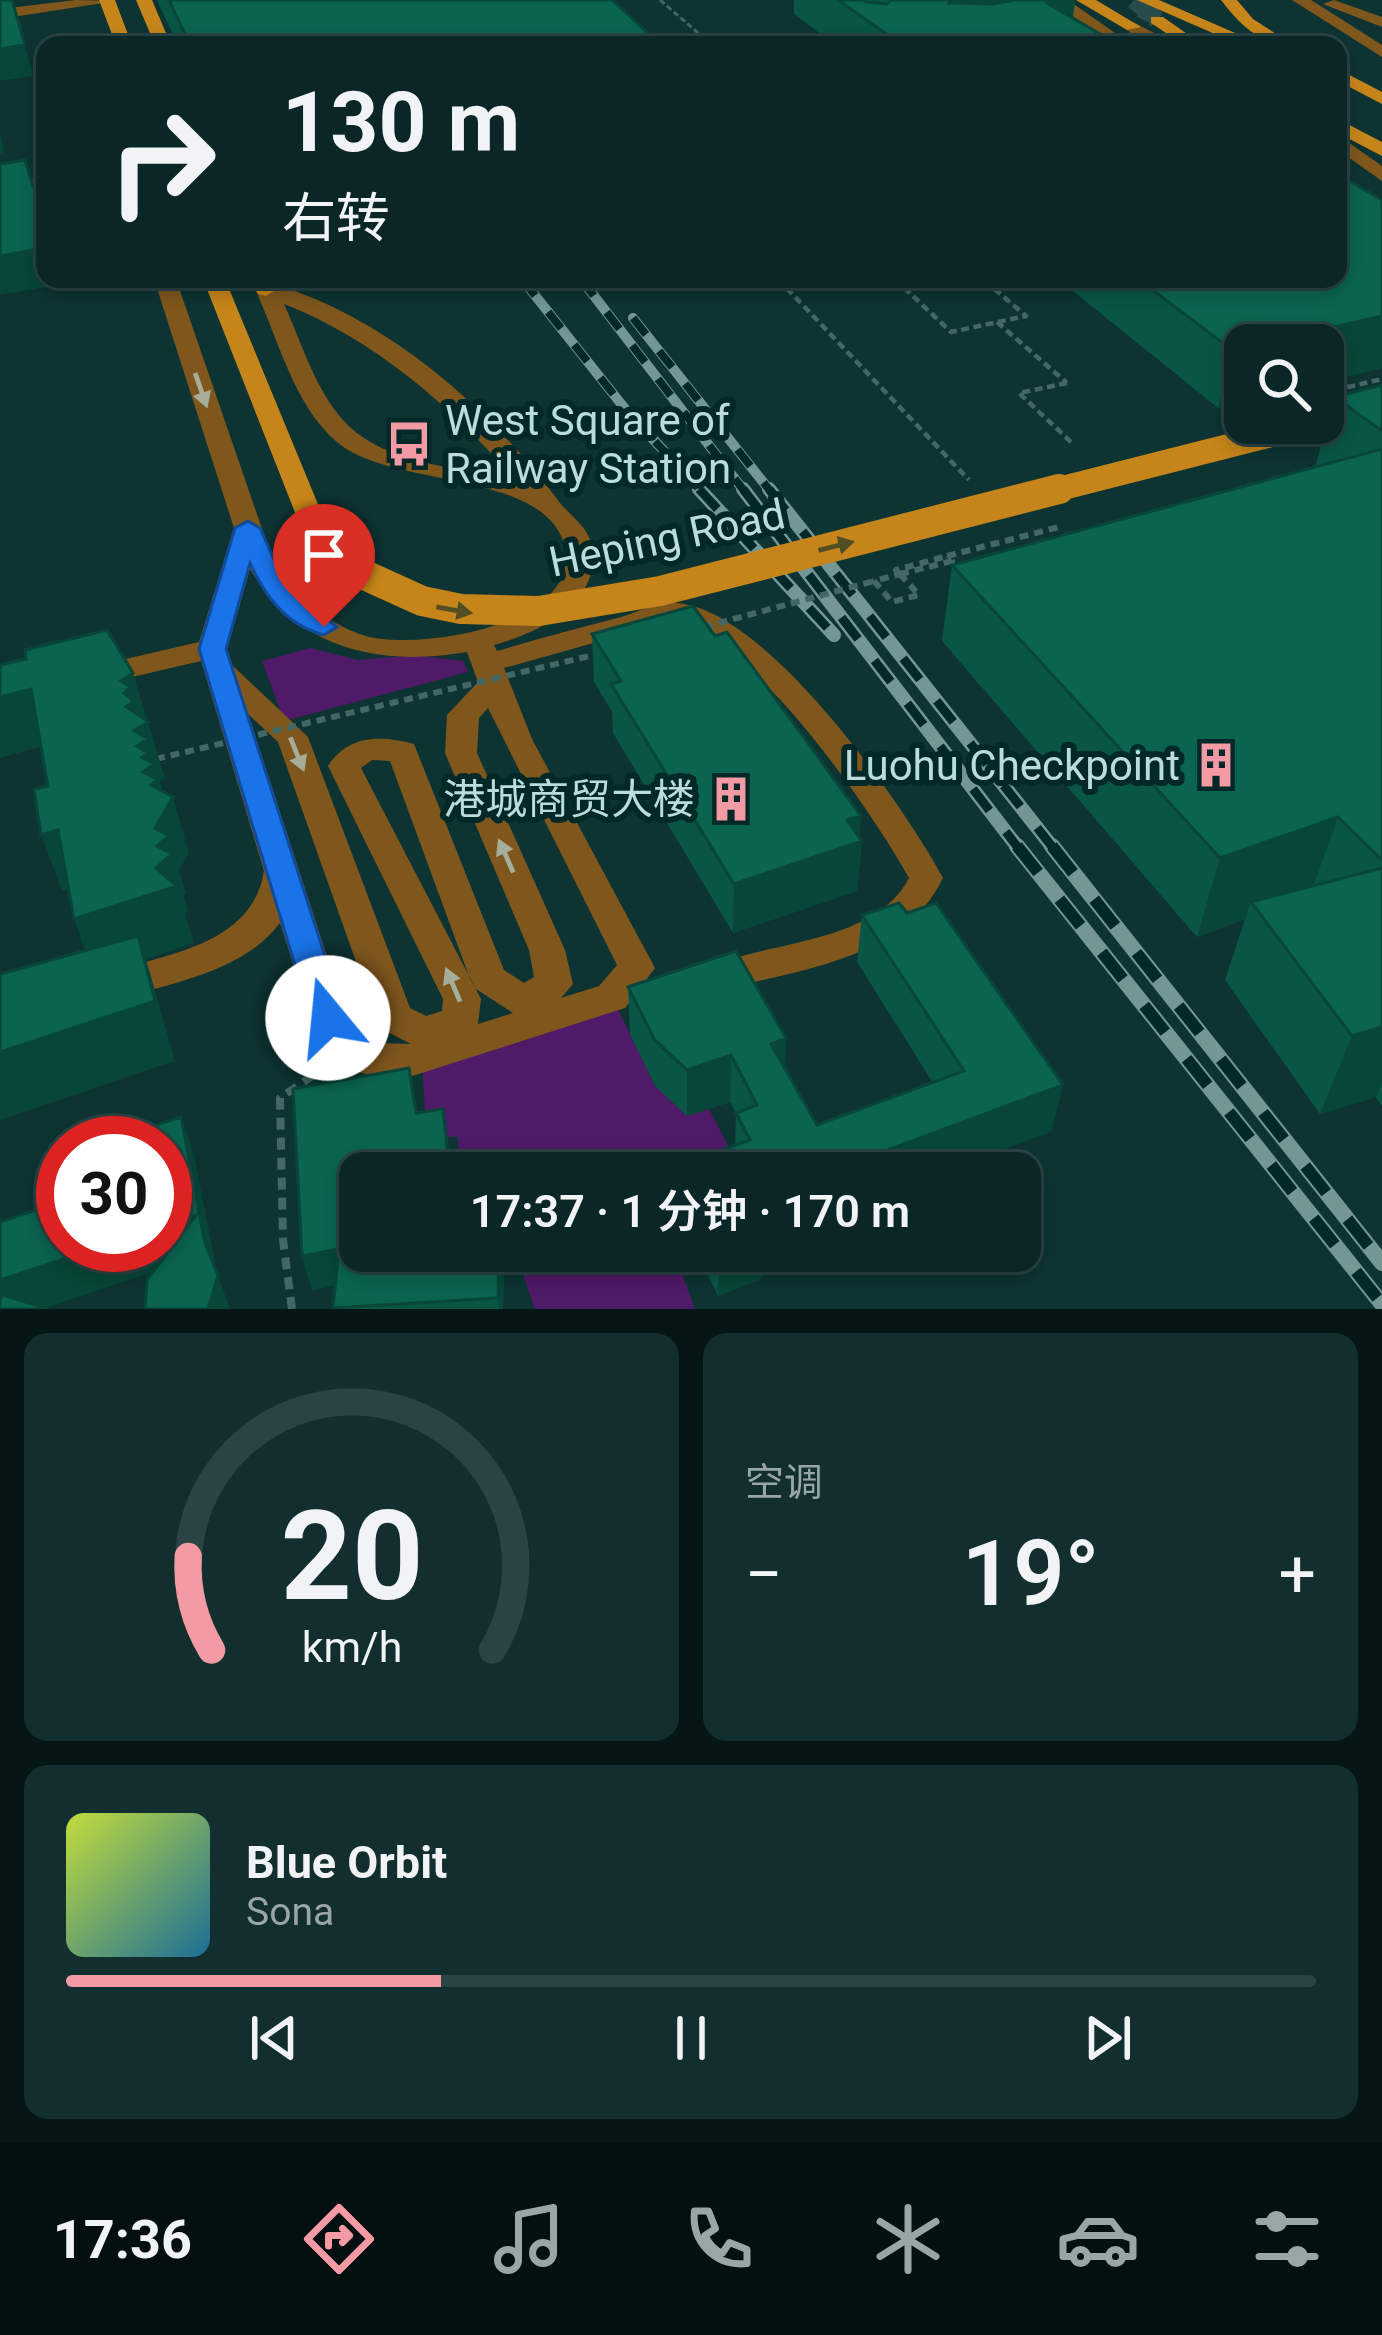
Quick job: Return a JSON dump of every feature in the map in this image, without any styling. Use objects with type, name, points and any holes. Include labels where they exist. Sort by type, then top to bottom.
[{"type":"main road","points":[[144,0],[159,36]]},
{"type":"main road","points":[[1084,0],[1132,27]]},
{"type":"main road","points":[[1145,0],[1242,36]]},
{"type":"main road","points":[[1228,0],[1246,22],[1270,36]]},
{"type":"main road","points":[[108,1],[121,36]]},
{"type":"main road","points":[[1157,20],[1181,36]]},
{"type":"main road","points":[[1214,25],[1237,36]]},
{"type":"main road","points":[[1347,80],[1382,98]]},
{"type":"main road","points":[[1347,95],[1382,115]]},
{"type":"main road","points":[[1347,130],[1382,149]]},
{"type":"main road","name":"Heping Road","points":[[218,288],[309,515],[346,567],[402,597],[476,614],[562,610],[660,591],[1235,444]]},
{"type":"street","points":[[1047,0],[1107,36]]},
{"type":"street","points":[[1058,0],[1082,20]]},
{"type":"street","points":[[1300,0],[1382,52]]},
{"type":"street","points":[[1322,0],[1382,22]]},
{"type":"street","points":[[0,14],[108,1]]},
{"type":"street","points":[[1032,29],[1082,20]]},
{"type":"street","points":[[1132,27],[1140,36]]},
{"type":"street","points":[[1132,27],[1148,36]]},
{"type":"street","points":[[1347,148],[1382,175]]},
{"type":"street","points":[[0,190],[36,184]]},
{"type":"street","points":[[168,288],[265,572],[281,597],[303,615],[375,648],[486,662],[672,612],[719,629],[772,674],[894,823],[926,878],[921,897],[908,911],[861,935],[742,970]]},
{"type":"street","points":[[266,288],[329,417],[348,440],[376,454],[530,496],[565,521]]},
{"type":"street","points":[[215,660],[292,737],[395,1018],[423,1033],[460,1021],[462,999],[344,766],[355,752],[375,747],[403,752],[489,980],[524,1001],[554,984],[547,950],[461,753],[464,715],[486,662],[566,592],[580,557],[576,538],[509,455],[436,387],[353,324],[274,288]]},
{"type":"street","points":[[248,528],[215,660],[340,1057],[403,1063],[612,997],[637,968],[515,739],[486,662]]},
{"type":"street","points":[[64,683],[215,660]]},
{"type":"street","points":[[91,992],[199,959],[249,936],[270,913],[283,887],[282,862]]},
{"type":"path","points":[[659,0],[701,36]]},
{"type":"path","points":[[787,288],[970,480]]},
{"type":"path","points":[[905,288],[951,332],[1026,316],[993,288]]},
{"type":"path","points":[[997,322],[1066,383],[1019,393],[1072,442]]},
{"type":"path","points":[[1344,388],[1382,379]]},
{"type":"path","points":[[874,581],[892,602],[919,595],[896,570],[1065,528],[1033,496]]},
{"type":"path","points":[[697,628],[952,561],[947,556]]},
{"type":"path","points":[[142,763],[607,652]]},
{"type":"path","points":[[292,1309],[283,1240],[280,1098],[340,1057]]},
{"type":"shaded area","points":[[310,648],[358,660],[415,655],[463,661],[468,672],[284,721],[262,661]]},
{"type":"shaded area","points":[[612,997],[655,1086],[709,1109],[731,1152],[458,1152],[458,1137],[426,1136],[422,1057]]},
{"type":"shaded area","points":[[522,1272],[682,1272],[695,1309],[535,1309]]},
{"type":"building","points":[[0,0],[12,0],[25,45],[0,49]]},
{"type":"building","points":[[169,0],[612,0],[651,36],[186,36]]},
{"type":"building","points":[[838,0],[994,4],[1066,0],[1047,3],[1104,36],[889,36]]},
{"type":"building","points":[[25,160],[36,195],[36,250],[0,256],[0,164]]},
{"type":"building","points":[[1347,179],[1382,200],[1382,316],[1344,325],[1224,324],[1224,344],[1150,288],[1347,288]]},
{"type":"building","points":[[1382,385],[1382,431],[1344,404],[1344,395]]},
{"type":"building","name":"Luohu Checkpoint","points":[[1382,449],[1382,860],[1338,817],[1220,858],[952,565]]},
{"type":"building","name":"港城商贸大楼","points":[[693,606],[715,636],[727,632],[861,816],[847,820],[862,841],[734,884],[611,684],[621,681],[592,634]]},
{"type":"building","points":[[107,630],[133,673],[121,681],[131,687],[124,693],[134,701],[126,707],[149,722],[134,730],[148,739],[137,746],[148,753],[142,757],[154,764],[143,772],[157,779],[151,785],[173,797],[155,828],[169,836],[157,846],[172,854],[156,868],[177,886],[74,919],[58,830],[41,835],[34,789],[48,786],[31,689],[0,697],[0,665],[26,659],[25,650]]},
{"type":"building","points":[[1382,868],[1382,1027],[1352,1036],[1251,902]]},
{"type":"building","points":[[899,903],[907,913],[936,903],[1063,1085],[883,1152],[725,1152],[750,1140],[736,1113],[757,1105],[731,1055],[687,1070],[654,1039],[628,987],[736,951],[786,1038],[771,1044],[817,1125],[964,1071],[862,915]]},
{"type":"building","points":[[138,936],[155,1001],[0,1052],[0,974]]},
{"type":"building","points":[[409,1068],[416,1113],[443,1109],[448,1152],[339,1152],[339,1249],[302,1256],[293,1089]]},
{"type":"building","points":[[192,1175],[205,1243],[218,1275],[208,1309],[145,1309],[147,1280],[153,1272],[192,1272],[192,1220],[196,1215],[192,1216]]},
{"type":"building","points":[[36,1210],[36,1268],[0,1280],[0,1222]]},
{"type":"building","points":[[339,1249],[339,1272],[499,1272],[498,1298],[333,1308]]},
{"type":"building","points":[[3,1295],[48,1309],[0,1309]]},
{"type":"tunnel","points":[[1134,0],[1157,20]]},
{"type":"tunnel","points":[[1137,36],[1155,0]]},
{"type":"railway","points":[[529,288],[626,410],[702,492]]},
{"type":"railway","points":[[588,288],[745,492]]},
{"type":"railway","points":[[633,318],[771,492]]},
{"type":"railway","points":[[699,489],[834,635]]},
{"type":"railway","points":[[743,489],[1019,849]]},
{"type":"railway","points":[[769,489],[1054,849]]},
{"type":"railway","points":[[1017,846],[1382,1304]]},
{"type":"railway","points":[[1052,846],[1382,1263]]},
{"type":"place","name":"West Square of Railway Station","points":[[409,444]]},
{"type":"place","name":"Luohu Checkpoint","points":[[1216,765]]},
{"type":"place","name":"港城商贸大楼","points":[[731,799]]},
{"type":"route","points":[[324,627],[294,610],[274,589],[248,528],[212,649],[328,1018]]}]
